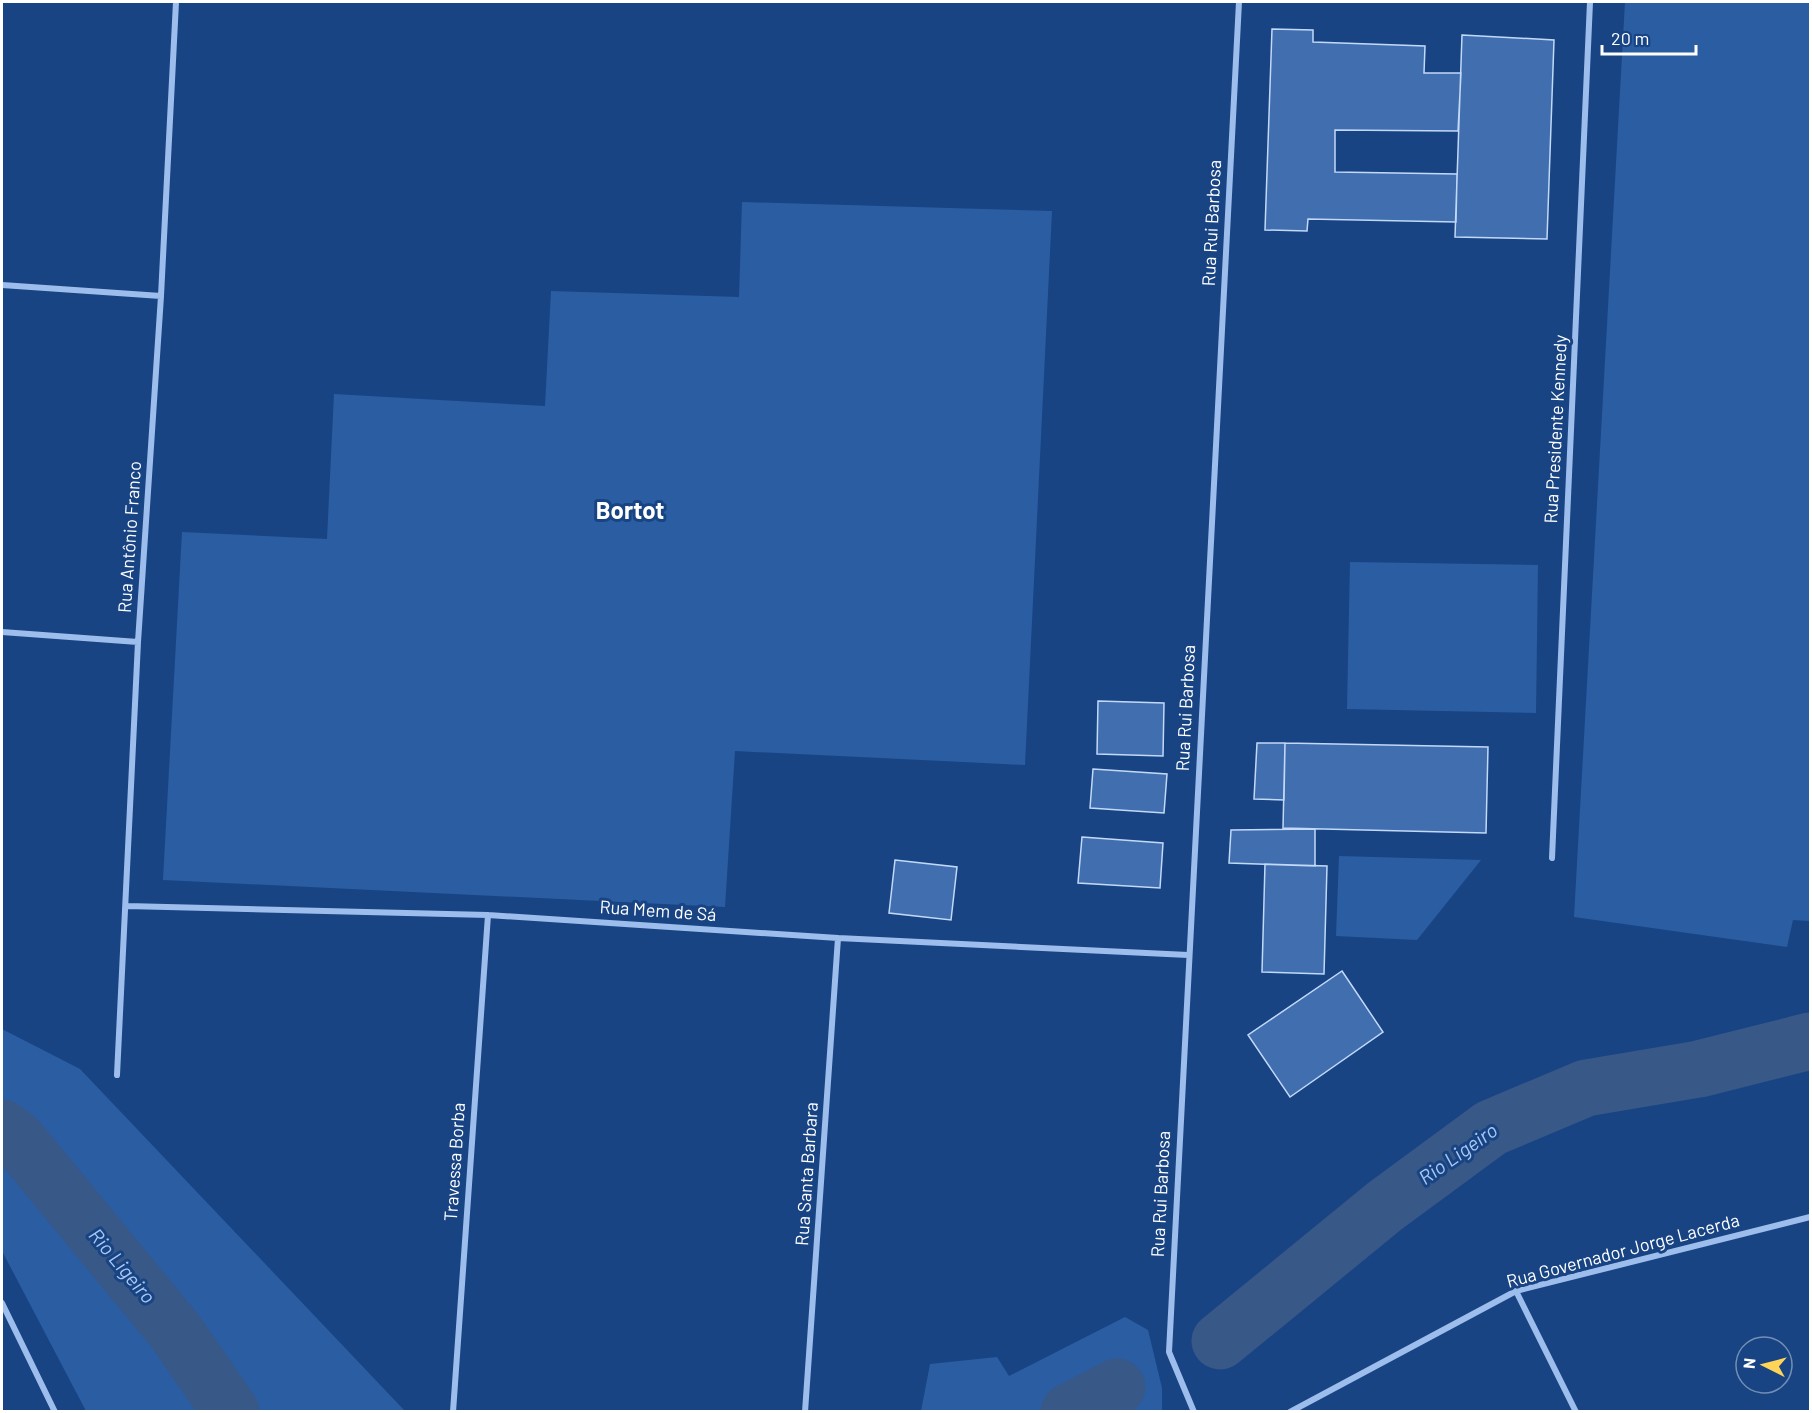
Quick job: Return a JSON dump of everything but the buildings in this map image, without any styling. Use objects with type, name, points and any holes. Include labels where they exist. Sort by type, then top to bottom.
[{"type":"street","name":"Rua Antônio Franco","points":[[117,1075],[127,906],[138,642],[161,296],[176,2]]},
{"type":"street","name":"Rua Rui Barbosa","points":[[1194,1412],[1169,1352],[1239,2]]},
{"type":"street","name":"Rua Presidente Kennedy","points":[[1552,858],[1590,2]]},
{"type":"street","points":[[2,285],[161,296]]},
{"type":"street","points":[[2,632],[138,642]]},
{"type":"street","name":"Rua Mem de Sá","points":[[127,906],[488,915],[838,938],[1188,955]]},
{"type":"street","name":"Travessa Borba","points":[[453,1412],[488,915]]},
{"type":"street","name":"Rua Santa Barbara","points":[[805,1412],[838,938]]},
{"type":"street","name":"Rua Governador Jorge Lacerda","points":[[1290,1412],[1516,1291],[1810,1217]]},
{"type":"street","points":[[1516,1291],[1576,1412]]},
{"type":"street","points":[[2,1303],[55,1412]]},
{"type":"shaded area","points":[[1625,2],[1810,2],[1810,921],[1793,920],[1787,947],[1574,917]]},
{"type":"shaded area","points":[[742,202],[1052,211],[1025,765],[735,751],[725,907],[163,880],[182,532],[327,539],[334,394],[545,406],[551,291],[739,297]]},
{"type":"shaded area","points":[[1350,562],[1538,565],[1536,713],[1347,709]]},
{"type":"shaded area","points":[[1339,856],[1481,860],[1417,940],[1336,936]]},
{"type":"shaded area","points":[[2,1029],[80,1069],[405,1411],[86,1411],[2,1251]]},
{"type":"shaded area","points":[[1125,1317],[1148,1330],[1162,1388],[1162,1411],[921,1411],[930,1364],[997,1357],[1009,1376]]},
{"type":"waterway","name":"Rio Ligeiro","points":[[1220,1341],[1385,1206],[1491,1128],[1586,1088],[1699,1069],[1810,1041]]},
{"type":"waterway","name":"Rio Ligeiro","points":[[2,1128],[17,1139],[175,1331],[231,1412]]},
{"type":"waterway","name":"Rio Ligeiro","points":[[1069,1412],[1117,1387]]},
{"type":"district","name":"Bortot","points":[[630,511]]}]
